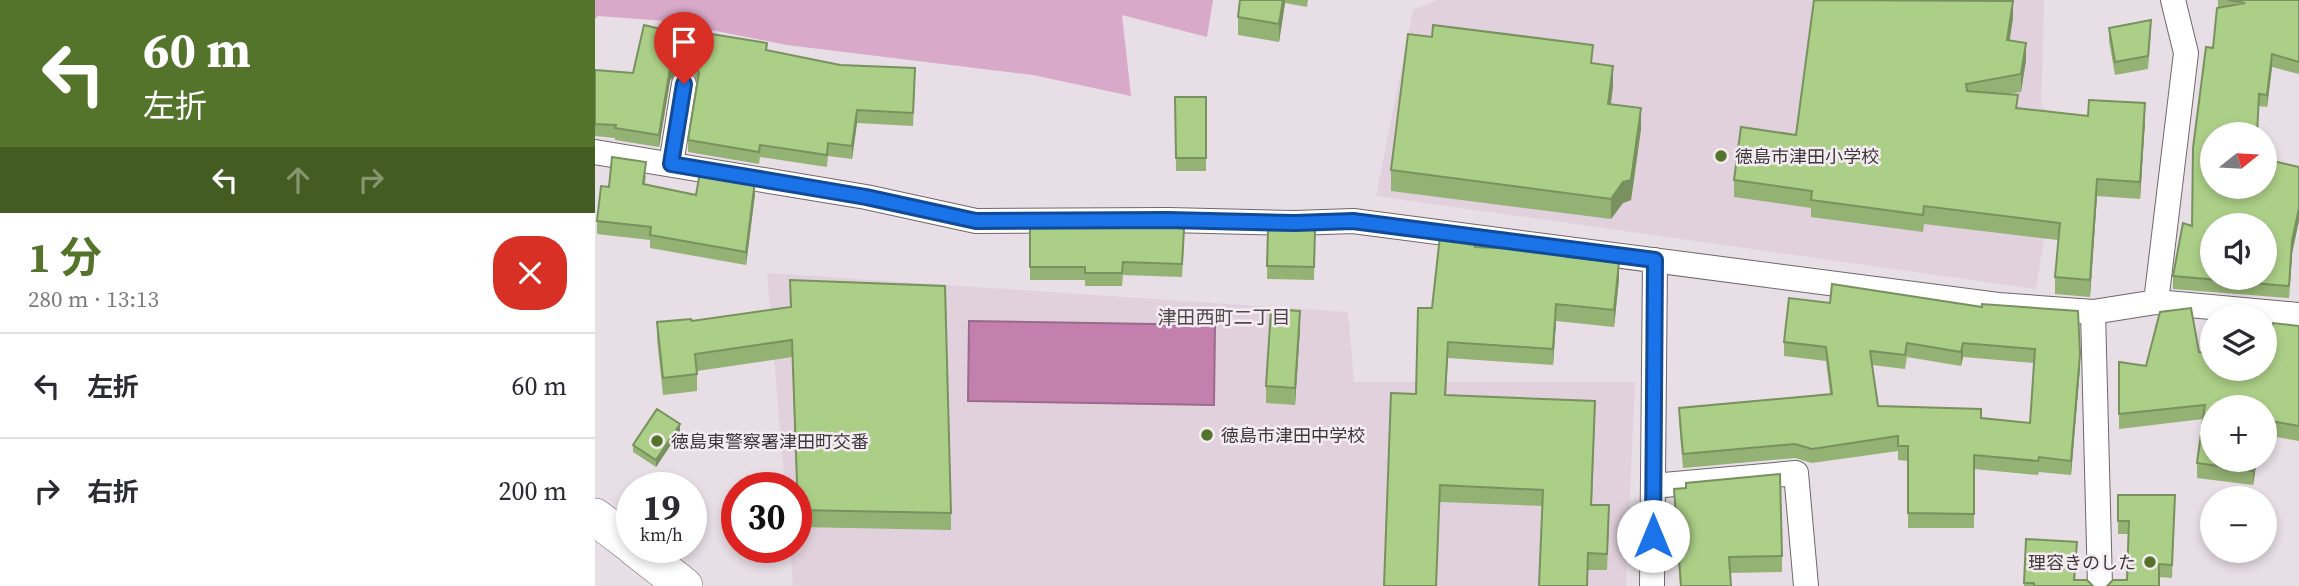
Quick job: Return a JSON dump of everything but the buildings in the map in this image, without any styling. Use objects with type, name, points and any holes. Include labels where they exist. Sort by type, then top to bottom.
[{"type":"main road","points":[[595,517],[616,534]]},
{"type":"main road","points":[[654,563],[684,586]]},
{"type":"street","points":[[2156,302],[2186,53],[2173,0]]},
{"type":"street","points":[[671,164],[684,84]]},
{"type":"street","points":[[595,152],[866,197],[976,221],[1353,221],[1998,305],[2093,312],[2156,302],[2298,311]]},
{"type":"street","points":[[1653,586],[1655,260]]},
{"type":"street","points":[[2093,312],[2100,586]]},
{"type":"street","points":[[1653,486],[1796,473],[1805,586]]},
{"type":"shaded area","points":[[595,0],[1213,0],[1207,37],[1122,15],[1131,96],[1033,75],[787,45],[666,21],[598,16],[595,19]]},
{"type":"shaded area","name":"徳島市津田小学校","points":[[1437,0],[2044,0],[2041,107],[2064,116],[2036,289],[1376,196],[1413,10]]},
{"type":"shaded area","name":"徳島市津田中学校","points":[[767,273],[1348,312],[1354,382],[1635,382],[1626,586],[793,586],[791,563],[812,563],[812,472],[784,472]]},
{"type":"shaded area","points":[[969,321],[1215,325],[1214,405],[968,401]]},
{"type":"place","name":"徳島市津田小学校","points":[[1721,156]]},
{"type":"place","name":"徳島市津田中学校","points":[[1207,435]]},
{"type":"place","name":"徳島東警察署津田町交番","points":[[657,441]]},
{"type":"place","name":"理容きのした","points":[[2150,562]]},
{"type":"district","name":"津田西町二丁目","points":[[1224,317]]},
{"type":"route","points":[[684,84],[671,164],[866,197],[976,221],[1353,221],[1655,260],[1653,536]]}]
